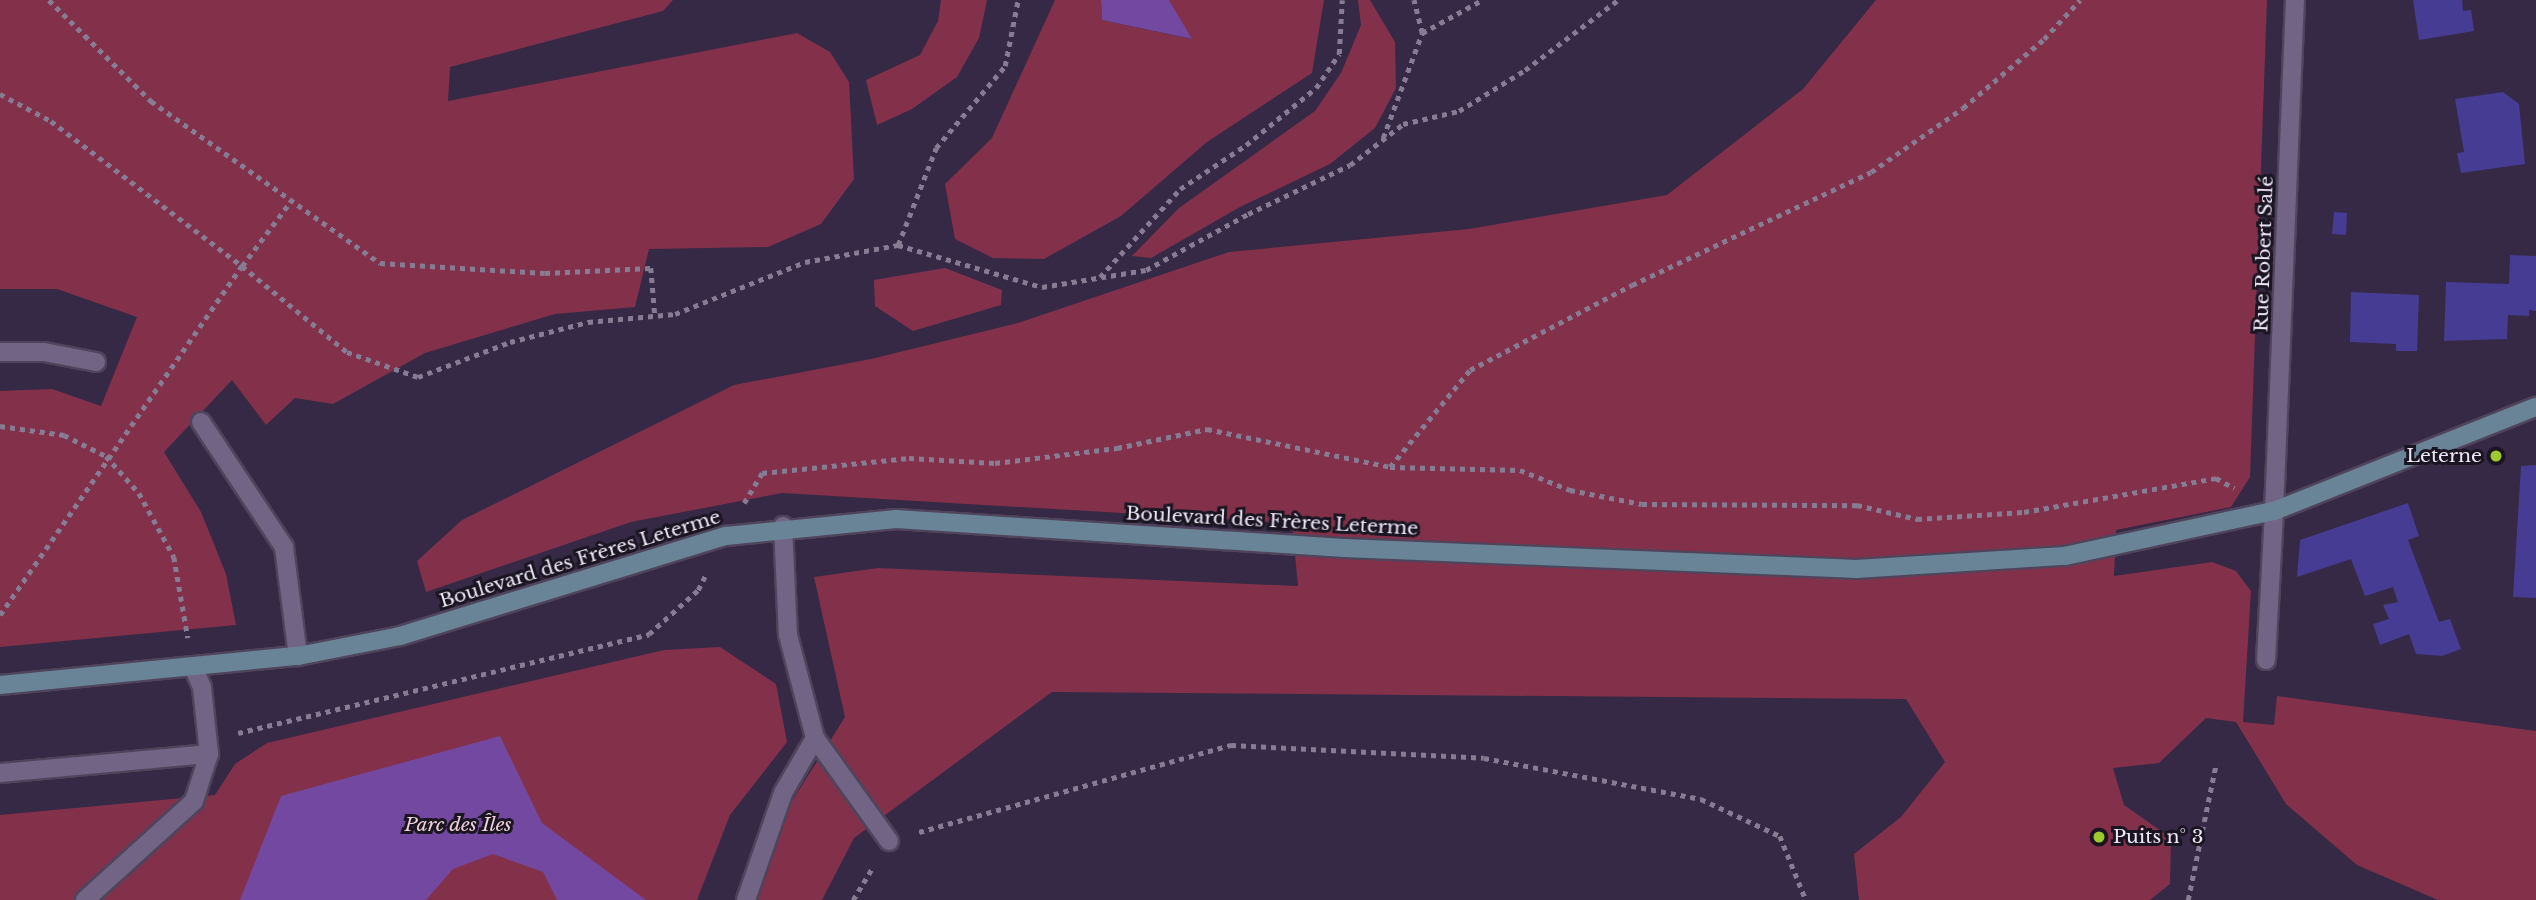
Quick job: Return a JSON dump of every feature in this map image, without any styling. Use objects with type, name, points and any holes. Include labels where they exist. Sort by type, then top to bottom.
[{"type":"street","name":"Rue Robert Salé","points":[[2266,660],[2295,0]]},
{"type":"street","points":[[0,352],[44,352],[96,362]]},
{"type":"street","name":"Boulevard des Frères Leterme","points":[[0,685],[298,656],[400,636],[652,556],[726,536],[783,526],[896,519],[1344,548],[1856,569],[2066,556],[2274,510],[2536,407]]},
{"type":"street","points":[[201,422],[284,547],[298,656]]},
{"type":"street","points":[[783,526],[788,635],[816,738],[889,841]]},
{"type":"street","points":[[85,900],[194,801],[209,754],[202,687],[193,667]]},
{"type":"street","points":[[746,900],[783,793],[816,738]]},
{"type":"street","points":[[0,773],[209,754]]},
{"type":"path","points":[[49,0],[150,101],[380,263],[545,273],[651,268],[655,316]]},
{"type":"path","points":[[898,245],[936,148],[1005,66],[1018,0]]},
{"type":"path","points":[[1100,277],[1180,189],[1246,145],[1316,88],[1339,54],[1342,0]]},
{"type":"path","points":[[1382,140],[1422,33],[1414,0]]},
{"type":"path","points":[[1422,33],[1482,0]]},
{"type":"path","points":[[0,94],[51,121],[242,266],[347,352],[418,377],[510,342],[588,322],[675,314],[804,262],[898,245],[1042,287],[1146,270],[1350,165],[1403,124],[1460,111],[1525,70],[1618,0]]},
{"type":"path","points":[[2080,0],[2044,39],[1962,108],[1871,172],[1632,285],[1471,370],[1390,467],[1520,470],[1570,490],[1642,503],[1857,505],[1917,519],[2024,512],[2216,478],[2274,510]]},
{"type":"path","points":[[0,615],[106,456],[291,201]]},
{"type":"path","points":[[0,426],[64,435],[106,456],[139,493],[174,557],[193,667]]},
{"type":"path","points":[[853,900],[889,841],[1231,745],[1484,758],[1701,799],[1780,836],[1806,900]]},
{"type":"path","points":[[2188,900],[2216,762]]},
{"type":"green space","points":[[0,0],[673,0],[663,11],[450,67],[448,101],[797,33],[830,52],[849,82],[854,179],[821,224],[768,247],[649,249],[635,307],[555,314],[425,353],[333,404],[295,398],[266,425],[232,380],[164,452],[201,512],[226,574],[236,625],[0,647],[0,391],[52,389],[101,406],[137,317],[57,289],[0,289]]},
{"type":"green space","points":[[941,0],[987,0],[979,38],[957,77],[912,109],[877,125],[866,80],[920,55],[938,21]]},
{"type":"green space","points":[[1055,0],[1101,0],[1102,20],[1191,39],[1169,0],[1324,0],[1312,73],[1207,142],[1121,216],[1044,259],[993,258],[955,239],[945,184],[992,138]]},
{"type":"green space","points":[[1358,0],[1370,0],[1395,42],[1396,88],[1375,128],[1330,164],[1240,207],[1151,258],[1132,256],[1179,208],[1315,111],[1341,73],[1361,25]]},
{"type":"green space","points":[[1876,0],[2267,0],[2250,477],[2231,507],[2116,530],[2114,576],[2212,562],[2236,571],[2251,591],[2243,722],[2274,725],[2277,696],[2536,731],[2536,900],[2438,900],[2357,865],[2286,804],[2236,722],[2206,718],[2159,763],[2113,768],[2124,805],[2171,838],[2170,884],[2150,900],[1859,900],[1854,854],[1901,817],[1945,762],[1906,699],[1052,692],[854,838],[822,900],[758,900],[789,806],[845,717],[814,577],[878,568],[1298,586],[1292,523],[782,493],[631,522],[426,592],[417,561],[462,520],[734,385],[871,359],[1018,323],[1229,252],[1469,229],[1667,195],[1803,89]]},
{"type":"green space","points":[[945,268],[1002,290],[1001,305],[913,331],[875,306],[874,280]]},
{"type":"green space","name":"Parc des Îles","points":[[720,647],[776,684],[787,742],[730,815],[697,900],[0,900],[0,815],[215,795],[235,764],[267,743],[664,650]]},
{"type":"shaded area","points":[[1101,0],[1169,0],[1192,39],[1102,20]]},
{"type":"shaded area","points":[[500,736],[542,823],[646,900],[557,900],[543,872],[493,854],[453,869],[426,900],[240,900],[281,796]]},
{"type":"building","points":[[2413,0],[2462,0],[2463,11],[2471,10],[2474,31],[2419,40]]},
{"type":"building","points":[[2503,92],[2519,104],[2525,164],[2461,173],[2457,153],[2464,152],[2455,99]]},
{"type":"building","points":[[2334,212],[2347,213],[2346,235],[2332,234]]},
{"type":"building","points":[[2510,255],[2536,256],[2536,311],[2529,310],[2529,316],[2508,315],[2507,339],[2444,341],[2446,282],[2509,284]]},
{"type":"building","points":[[2351,292],[2419,295],[2417,351],[2396,351],[2396,344],[2350,342]]},
{"type":"building","points":[[2536,465],[2536,598],[2513,597],[2521,466]]},
{"type":"building","points":[[2408,503],[2419,536],[2408,540],[2439,622],[2450,619],[2461,649],[2442,656],[2416,654],[2409,634],[2380,645],[2373,624],[2389,619],[2383,605],[2398,602],[2393,587],[2365,596],[2351,559],[2297,577],[2300,540]]},
{"type":"place","name":"Leterne","points":[[2496,456]]},
{"type":"place","name":"Puits n° 3","points":[[2099,837]]}]
